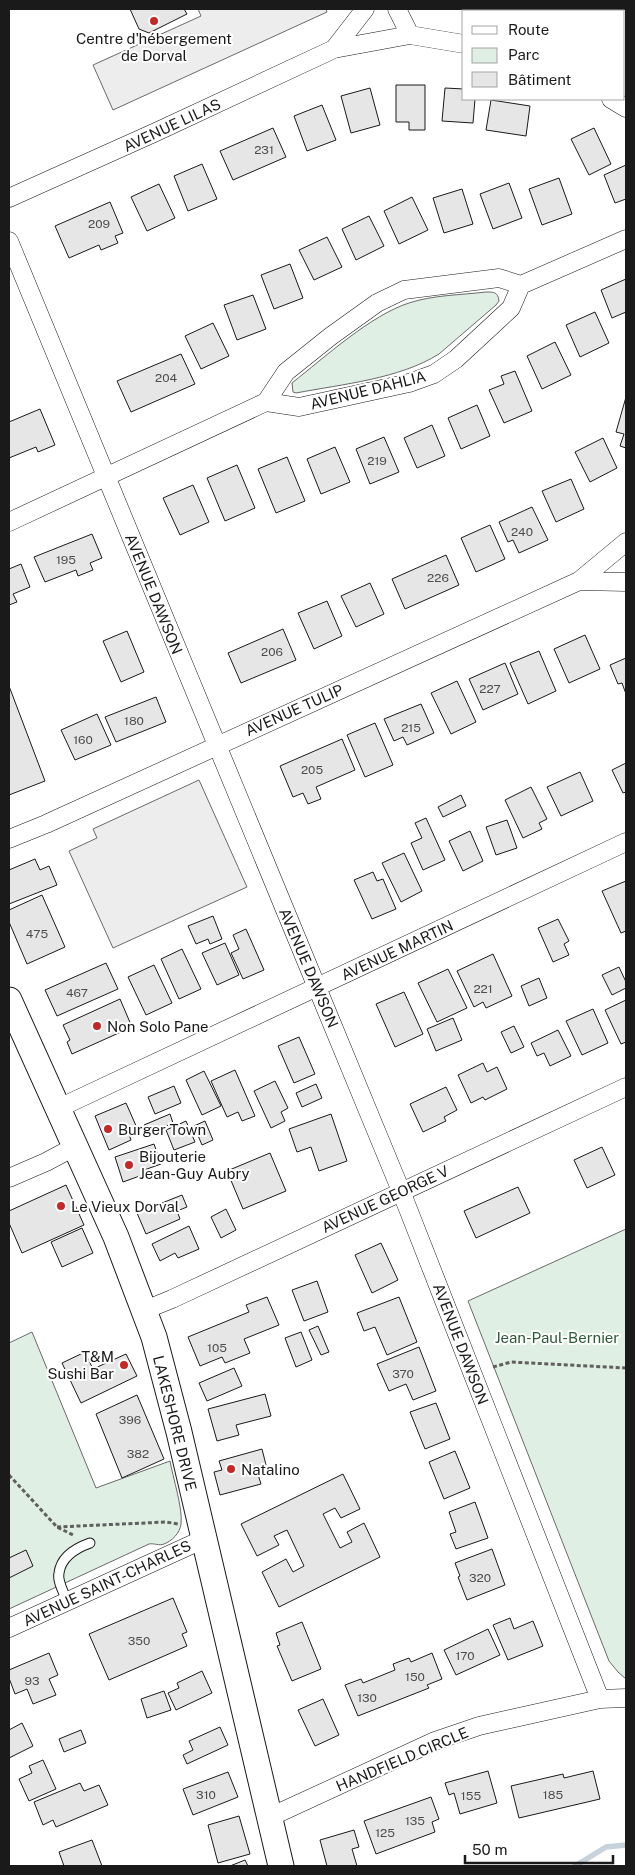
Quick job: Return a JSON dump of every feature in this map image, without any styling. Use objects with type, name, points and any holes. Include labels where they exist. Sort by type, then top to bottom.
[{"type":"street","name":"AVENUE LILAS","points":[[334,49],[365,9]]},
{"type":"street","points":[[396,9],[410,35]]},
{"type":"street","name":"AVENUE LILAS","points":[[9,198],[334,49],[410,35],[462,44]]},
{"type":"street","points":[[613,100],[626,108]]},
{"type":"street","points":[[9,522],[266,402],[286,372],[377,303],[404,290],[499,278],[521,285],[626,239]]},
{"type":"street","name":"AVENUE DAWSON","points":[[9,241],[401,1191],[600,1699]]},
{"type":"street","name":"AVENUE DAHLIA","points":[[266,402],[299,406],[408,383],[434,374],[456,359],[511,308],[521,285]]},
{"type":"street","name":"AVENUE TULIP","points":[[9,839],[46,824],[579,581],[626,542]]},
{"type":"street","name":"AVENUE TULIP","points":[[579,581],[626,582]]},
{"type":"street","name":"AVENUE MARTIN","points":[[59,1108],[626,842]]},
{"type":"street","name":"LAKESHORE DRIVE","points":[[9,1000],[116,1237],[154,1337],[179,1432],[281,1866]]},
{"type":"street","name":"AVENUE GEORGE V","points":[[145,1310],[626,1087]]},
{"type":"street","points":[[9,1178],[76,1146]]},
{"type":"street","name":"AVENUE SAINT-CHARLES","points":[[9,1628],[204,1539]]},
{"type":"street","name":"HANDFIELD CIRCLE","points":[[270,1817],[435,1741],[478,1726],[600,1699],[626,1698]]},
{"type":"lane","points":[[67,1601],[58,1575],[61,1565],[68,1555],[78,1547],[90,1543]]},
{"type":"path","points":[[493,1367],[511,1362],[626,1368]]},
{"type":"path","points":[[9,1475],[57,1527],[166,1522],[183,1524]]},
{"type":"green space","points":[[486,292],[497,294],[499,301],[496,305],[439,354],[389,375],[296,393],[293,392],[292,383],[364,327],[394,309],[428,298]]},
{"type":"green space","name":"Jean-Paul-Bernier","points":[[626,1229],[626,1679],[609,1661],[468,1301]]},
{"type":"green space","points":[[32,1332],[96,1488],[170,1461],[179,1502],[181,1524],[173,1539],[167,1543],[160,1545],[149,1544],[9,1609],[9,1343]]},
{"type":"shaded area","points":[[198,9],[326,9],[327,12],[113,110],[93,65],[201,16]]},
{"type":"shaded area","points":[[199,780],[247,887],[113,948],[69,851],[97,838],[93,829]]},
{"type":"building","name":"Centre d'hébergement de Dorval","points":[[130,9],[184,9],[187,14],[149,33],[139,29]]},
{"type":"building","points":[[525,9],[557,9],[556,10]]},
{"type":"building","points":[[612,9],[615,10],[590,10]]},
{"type":"building","points":[[396,85],[425,85],[425,130],[409,130],[409,122],[396,122]]},
{"type":"building","points":[[370,88],[380,125],[351,133],[341,96]]},
{"type":"building","points":[[445,88],[462,89],[462,100],[475,100],[473,123],[442,121]]},
{"type":"building","points":[[491,100],[530,106],[526,136],[486,130]]},
{"type":"building","points":[[322,105],[336,140],[307,151],[294,116]]},
{"type":"building","points":[[273,128],[286,157],[233,180],[220,151]]},
{"type":"building","points":[[594,128],[611,164],[589,175],[571,139]]},
{"type":"building","points":[[202,164],[217,199],[188,211],[174,176]]},
{"type":"building","points":[[626,165],[626,199],[615,203],[604,175]]},
{"type":"building","points":[[559,178],[572,214],[542,225],[529,189]]},
{"type":"building","points":[[509,183],[522,218],[493,229],[480,194]]},
{"type":"building","points":[[159,184],[175,218],[147,231],[131,197]]},
{"type":"building","points":[[462,189],[473,224],[444,233],[433,198]]},
{"type":"building","points":[[412,197],[428,230],[399,244],[384,211]]},
{"type":"building","points":[[110,202],[123,233],[115,236],[118,243],[101,250],[99,245],[69,258],[55,226]]},
{"type":"building","points":[[369,216],[384,246],[356,260],[342,229]]},
{"type":"building","points":[[327,237],[342,267],[314,280],[299,250]]},
{"type":"building","points":[[290,264],[303,298],[274,309],[261,275]]},
{"type":"building","points":[[626,279],[626,312],[612,318],[601,290]]},
{"type":"building","points":[[253,295],[266,329],[237,340],[224,305]]},
{"type":"building","points":[[595,312],[609,343],[580,357],[566,325]]},
{"type":"building","points":[[213,323],[229,356],[201,369],[185,336]]},
{"type":"building","points":[[555,342],[571,375],[542,389],[527,356]]},
{"type":"building","points":[[181,354],[195,384],[131,412],[117,381]]},
{"type":"building","points":[[515,371],[532,411],[504,423],[489,390],[504,384],[501,376]]},
{"type":"building","points":[[626,397],[626,448],[620,446],[624,434],[616,432]]},
{"type":"building","points":[[477,405],[490,436],[461,449],[448,418]]},
{"type":"building","points":[[40,409],[55,445],[38,452],[36,447],[9,458],[9,422]]},
{"type":"building","points":[[432,425],[445,456],[417,468],[404,438]]},
{"type":"building","points":[[384,437],[399,472],[370,484],[356,449]]},
{"type":"building","points":[[603,438],[617,468],[590,482],[575,452]]},
{"type":"building","points":[[335,447],[350,482],[321,494],[307,459]]},
{"type":"building","points":[[287,457],[305,501],[276,513],[258,469]]},
{"type":"building","points":[[237,465],[255,508],[225,521],[207,478]]},
{"type":"building","points":[[571,479],[584,509],[556,522],[542,491]]},
{"type":"building","points":[[193,485],[209,522],[180,535],[163,498]]},
{"type":"building","points":[[532,507],[548,540],[519,553],[513,540],[508,542],[499,522]]},
{"type":"building","points":[[490,525],[505,559],[476,572],[461,538]]},
{"type":"building","points":[[92,534],[102,558],[90,563],[93,570],[78,576],[76,570],[45,582],[34,557]]},
{"type":"building","points":[[446,555],[459,585],[405,609],[392,579]]},
{"type":"building","points":[[21,564],[30,587],[13,594],[17,602],[9,605],[9,569]]},
{"type":"building","points":[[370,583],[384,614],[356,627],[341,596]]},
{"type":"building","points":[[327,601],[342,636],[314,649],[298,613]]},
{"type":"building","points":[[283,629],[296,660],[241,683],[228,653]]},
{"type":"building","points":[[127,631],[144,672],[121,682],[103,641]]},
{"type":"building","points":[[585,635],[600,669],[569,683],[554,649]]},
{"type":"building","points":[[539,651],[556,691],[528,704],[510,663]]},
{"type":"building","points":[[626,658],[626,694],[622,683],[618,684],[610,665]]},
{"type":"building","points":[[505,663],[518,694],[483,710],[469,679]]},
{"type":"building","points":[[457,681],[476,722],[451,734],[431,693]]},
{"type":"building","points":[[9,686],[45,781],[9,795]]},
{"type":"building","points":[[156,697],[166,722],[116,742],[105,717]]},
{"type":"building","points":[[421,704],[434,733],[407,745],[403,737],[394,741],[384,719]]},
{"type":"building","points":[[97,714],[111,745],[75,760],[61,730]]},
{"type":"building","points":[[375,723],[393,765],[365,777],[347,735]]},
{"type":"building","points":[[342,739],[355,770],[316,787],[321,799],[308,804],[303,793],[293,797],[280,766]]},
{"type":"building","points":[[626,763],[626,792],[623,793],[612,770]]},
{"type":"building","points":[[580,772],[593,801],[561,816],[547,787]]},
{"type":"building","points":[[531,787],[547,819],[539,823],[542,829],[523,838],[505,800]]},
{"type":"building","points":[[461,795],[466,806],[443,817],[438,807]]},
{"type":"building","points":[[426,818],[445,860],[423,870],[411,843],[422,838],[415,823]]},
{"type":"building","points":[[507,820],[517,848],[496,855],[486,827]]},
{"type":"building","points":[[470,831],[483,861],[463,871],[449,841]]},
{"type":"building","points":[[404,853],[422,891],[401,902],[382,863]]},
{"type":"building","points":[[35,859],[40,870],[49,866],[57,885],[9,904],[9,870]]},
{"type":"building","points":[[373,872],[377,881],[383,879],[396,909],[372,919],[354,880]]},
{"type":"building","points":[[626,881],[626,931],[621,933],[602,891]]},
{"type":"building","points":[[42,895],[65,947],[27,964],[9,922],[9,910]]},
{"type":"building","points":[[213,916],[222,939],[210,944],[208,939],[196,944],[188,926]]},
{"type":"building","points":[[558,919],[569,941],[564,944],[569,955],[553,962],[538,928]]},
{"type":"building","points":[[246,929],[264,970],[243,979],[231,953],[239,949],[233,935]]},
{"type":"building","points":[[225,943],[239,975],[217,985],[202,953]]},
{"type":"building","points":[[182,949],[201,989],[179,999],[161,959]]},
{"type":"building","points":[[493,954],[512,996],[486,1008],[483,1002],[474,1007],[457,971]]},
{"type":"building","points":[[106,963],[118,989],[57,1016],[45,990]]},
{"type":"building","points":[[154,965],[172,1003],[146,1015],[128,977]]},
{"type":"building","points":[[619,967],[626,982],[626,988],[612,995],[602,975]]},
{"type":"building","points":[[448,969],[467,1008],[437,1022],[418,983]]},
{"type":"building","points":[[539,978],[547,998],[529,1006],[521,986]]},
{"type":"building","points":[[404,992],[423,1034],[395,1047],[376,1004]]},
{"type":"building","name":"Non Solo Pane","points":[[120,999],[132,1027],[72,1054],[67,1042],[70,1040],[63,1025]]},
{"type":"building","points":[[626,1000],[626,1042],[621,1044],[605,1010]]},
{"type":"building","points":[[593,1009],[608,1043],[582,1055],[566,1021]]},
{"type":"building","points":[[453,1018],[462,1040],[436,1051],[427,1029]]},
{"type":"building","points":[[514,1026],[524,1047],[511,1053],[501,1032]]},
{"type":"building","points":[[558,1030],[571,1056],[550,1066],[544,1053],[537,1056],[531,1043]]},
{"type":"building","points":[[299,1037],[315,1074],[294,1083],[278,1046]]},
{"type":"building","points":[[483,1063],[487,1072],[497,1067],[507,1089],[485,1100],[483,1097],[471,1103],[458,1075]]},
{"type":"building","points":[[235,1070],[255,1116],[242,1121],[238,1112],[227,1117],[211,1081]]},
{"type":"building","points":[[204,1071],[221,1106],[202,1115],[186,1080]]},
{"type":"building","points":[[275,1081],[288,1108],[281,1112],[285,1121],[271,1128],[254,1091]]},
{"type":"building","points":[[316,1084],[322,1098],[302,1107],[296,1093]]},
{"type":"building","points":[[174,1086],[181,1103],[155,1114],[148,1097]]},
{"type":"building","points":[[446,1087],[457,1110],[444,1117],[446,1121],[423,1132],[410,1104]]},
{"type":"building","points":[[126,1103],[137,1128],[128,1132],[131,1140],[109,1150],[95,1116]]},
{"type":"building","points":[[170,1114],[173,1123],[148,1134],[144,1125]]},
{"type":"building","points":[[331,1114],[347,1161],[319,1171],[311,1147],[297,1152],[289,1129]]},
{"type":"building","points":[[186,1121],[195,1142],[174,1150],[166,1130]]},
{"type":"building","points":[[205,1121],[213,1140],[202,1145],[194,1126]]},
{"type":"building","points":[[154,1144],[161,1164],[144,1170],[145,1174],[123,1182],[115,1157]]},
{"type":"building","points":[[602,1147],[615,1175],[587,1188],[574,1160]]},
{"type":"building","points":[[270,1153],[286,1191],[243,1209],[227,1171]]},
{"type":"building","points":[[66,1185],[84,1225],[22,1253],[9,1223],[9,1211]]},
{"type":"building","points":[[518,1187],[530,1213],[476,1238],[464,1211]]},
{"type":"building","points":[[182,1195],[187,1207],[177,1211],[180,1219],[146,1234],[137,1213]]},
{"type":"building","points":[[226,1209],[236,1230],[221,1238],[211,1217]]},
{"type":"building","points":[[189,1226],[199,1249],[178,1258],[175,1253],[160,1261],[152,1244]]},
{"type":"building","points":[[82,1228],[93,1253],[62,1267],[51,1242]]},
{"type":"building","points":[[381,1243],[398,1280],[372,1293],[355,1255]]},
{"type":"building","points":[[317,1281],[328,1312],[304,1321],[292,1290]]},
{"type":"building","points":[[267,1297],[279,1325],[244,1339],[250,1353],[225,1363],[222,1357],[200,1366],[188,1337],[249,1312],[246,1305]]},
{"type":"building","points":[[399,1297],[417,1342],[387,1355],[375,1327],[364,1331],[357,1313]]},
{"type":"building","points":[[318,1326],[329,1352],[321,1355],[309,1330]]},
{"type":"building","points":[[301,1332],[312,1360],[296,1367],[285,1338]]},
{"type":"building","points":[[419,1347],[436,1391],[413,1400],[406,1384],[389,1391],[377,1364]]},
{"type":"building","points":[[85,1352],[93,1369],[126,1354],[137,1376],[81,1403],[62,1363]]},
{"type":"building","points":[[234,1368],[242,1386],[207,1401],[199,1383]]},
{"type":"building","points":[[265,1394],[271,1416],[236,1425],[239,1435],[217,1441],[208,1409]]},
{"type":"building","points":[[137,1395],[164,1459],[122,1478],[96,1414]]},
{"type":"building","points":[[436,1403],[450,1439],[425,1449],[410,1412]]},
{"type":"building","points":[[262,1449],[266,1465],[256,1468],[261,1484],[220,1495],[214,1472],[222,1470],[219,1461]]},
{"type":"building","points":[[455,1451],[470,1488],[444,1499],[429,1462]]},
{"type":"building","points":[[343,1474],[360,1509],[341,1518],[335,1508],[323,1514],[340,1548],[352,1542],[347,1532],[364,1523],[380,1557],[279,1607],[262,1572],[286,1559],[293,1572],[304,1566],[287,1530],[274,1536],[279,1545],[257,1556],[241,1524]]},
{"type":"building","points":[[475,1502],[488,1538],[456,1549],[450,1534],[456,1532],[449,1512]]},
{"type":"building","points":[[492,1549],[505,1585],[467,1600],[455,1563]]},
{"type":"building","points":[[26,1550],[33,1566],[9,1578],[9,1558]]},
{"type":"building","points":[[173,1598],[187,1632],[182,1634],[187,1646],[109,1680],[89,1634]]},
{"type":"building","points":[[510,1618],[514,1629],[533,1621],[543,1646],[508,1660],[493,1625]]},
{"type":"building","points":[[302,1622],[321,1669],[292,1681],[277,1646],[280,1645],[276,1633]]},
{"type":"building","points":[[488,1629],[500,1655],[456,1675],[444,1650]]},
{"type":"building","points":[[49,1653],[58,1675],[49,1679],[56,1695],[33,1704],[27,1689],[15,1694],[9,1678],[9,1670]]},
{"type":"building","points":[[432,1653],[442,1679],[427,1685],[429,1688],[358,1716],[345,1685],[361,1679],[363,1683],[395,1670],[393,1664],[409,1658],[411,1662]]},
{"type":"building","points":[[202,1671],[212,1693],[176,1710],[168,1693],[179,1688],[177,1683]]},
{"type":"building","points":[[164,1691],[171,1710],[147,1718],[141,1699]]},
{"type":"building","points":[[323,1699],[339,1735],[315,1746],[298,1710]]},
{"type":"building","points":[[22,1723],[33,1746],[9,1758],[9,1730]]},
{"type":"building","points":[[220,1727],[228,1745],[187,1764],[183,1755],[193,1750],[189,1741]]},
{"type":"building","points":[[81,1730],[86,1743],[64,1752],[59,1739]]},
{"type":"building","points":[[43,1760],[56,1789],[29,1801],[19,1779],[32,1773],[29,1766]]},
{"type":"building","points":[[488,1771],[497,1803],[460,1814],[454,1793],[449,1795],[445,1783]]},
{"type":"building","points":[[593,1771],[600,1799],[519,1818],[511,1786],[563,1774],[564,1778]]},
{"type":"building","points":[[228,1772],[238,1797],[193,1815],[183,1789]]},
{"type":"building","points":[[80,1783],[84,1791],[99,1785],[108,1805],[56,1827],[53,1820],[43,1825],[34,1802]]},
{"type":"building","points":[[431,1797],[439,1819],[432,1822],[435,1832],[376,1854],[364,1821]]},
{"type":"building","points":[[239,1816],[250,1854],[218,1863],[208,1825]]},
{"type":"building","points":[[354,1830],[359,1847],[352,1849],[357,1866],[327,1866],[320,1840]]},
{"type":"building","points":[[92,1840],[102,1866],[64,1866],[59,1852]]},
{"type":"building","points":[[245,1860],[248,1866],[230,1866]]},
{"type":"waterway","points":[[575,1866],[606,1847],[626,1845]]},
{"type":"place","name":"Centre d'hébergement de Dorval","points":[[154,21]]},
{"type":"place","name":"Non Solo Pane","points":[[97,1026]]},
{"type":"place","name":"Burger Town","points":[[108,1129]]},
{"type":"place","name":"Bijouterie Jean-Guy Aubry","points":[[129,1165]]},
{"type":"place","name":"Le Vieux Dorval","points":[[61,1206]]},
{"type":"place","name":"T&M Sushi Bar","points":[[124,1365]]},
{"type":"place","name":"Natalino","points":[[231,1469]]}]
